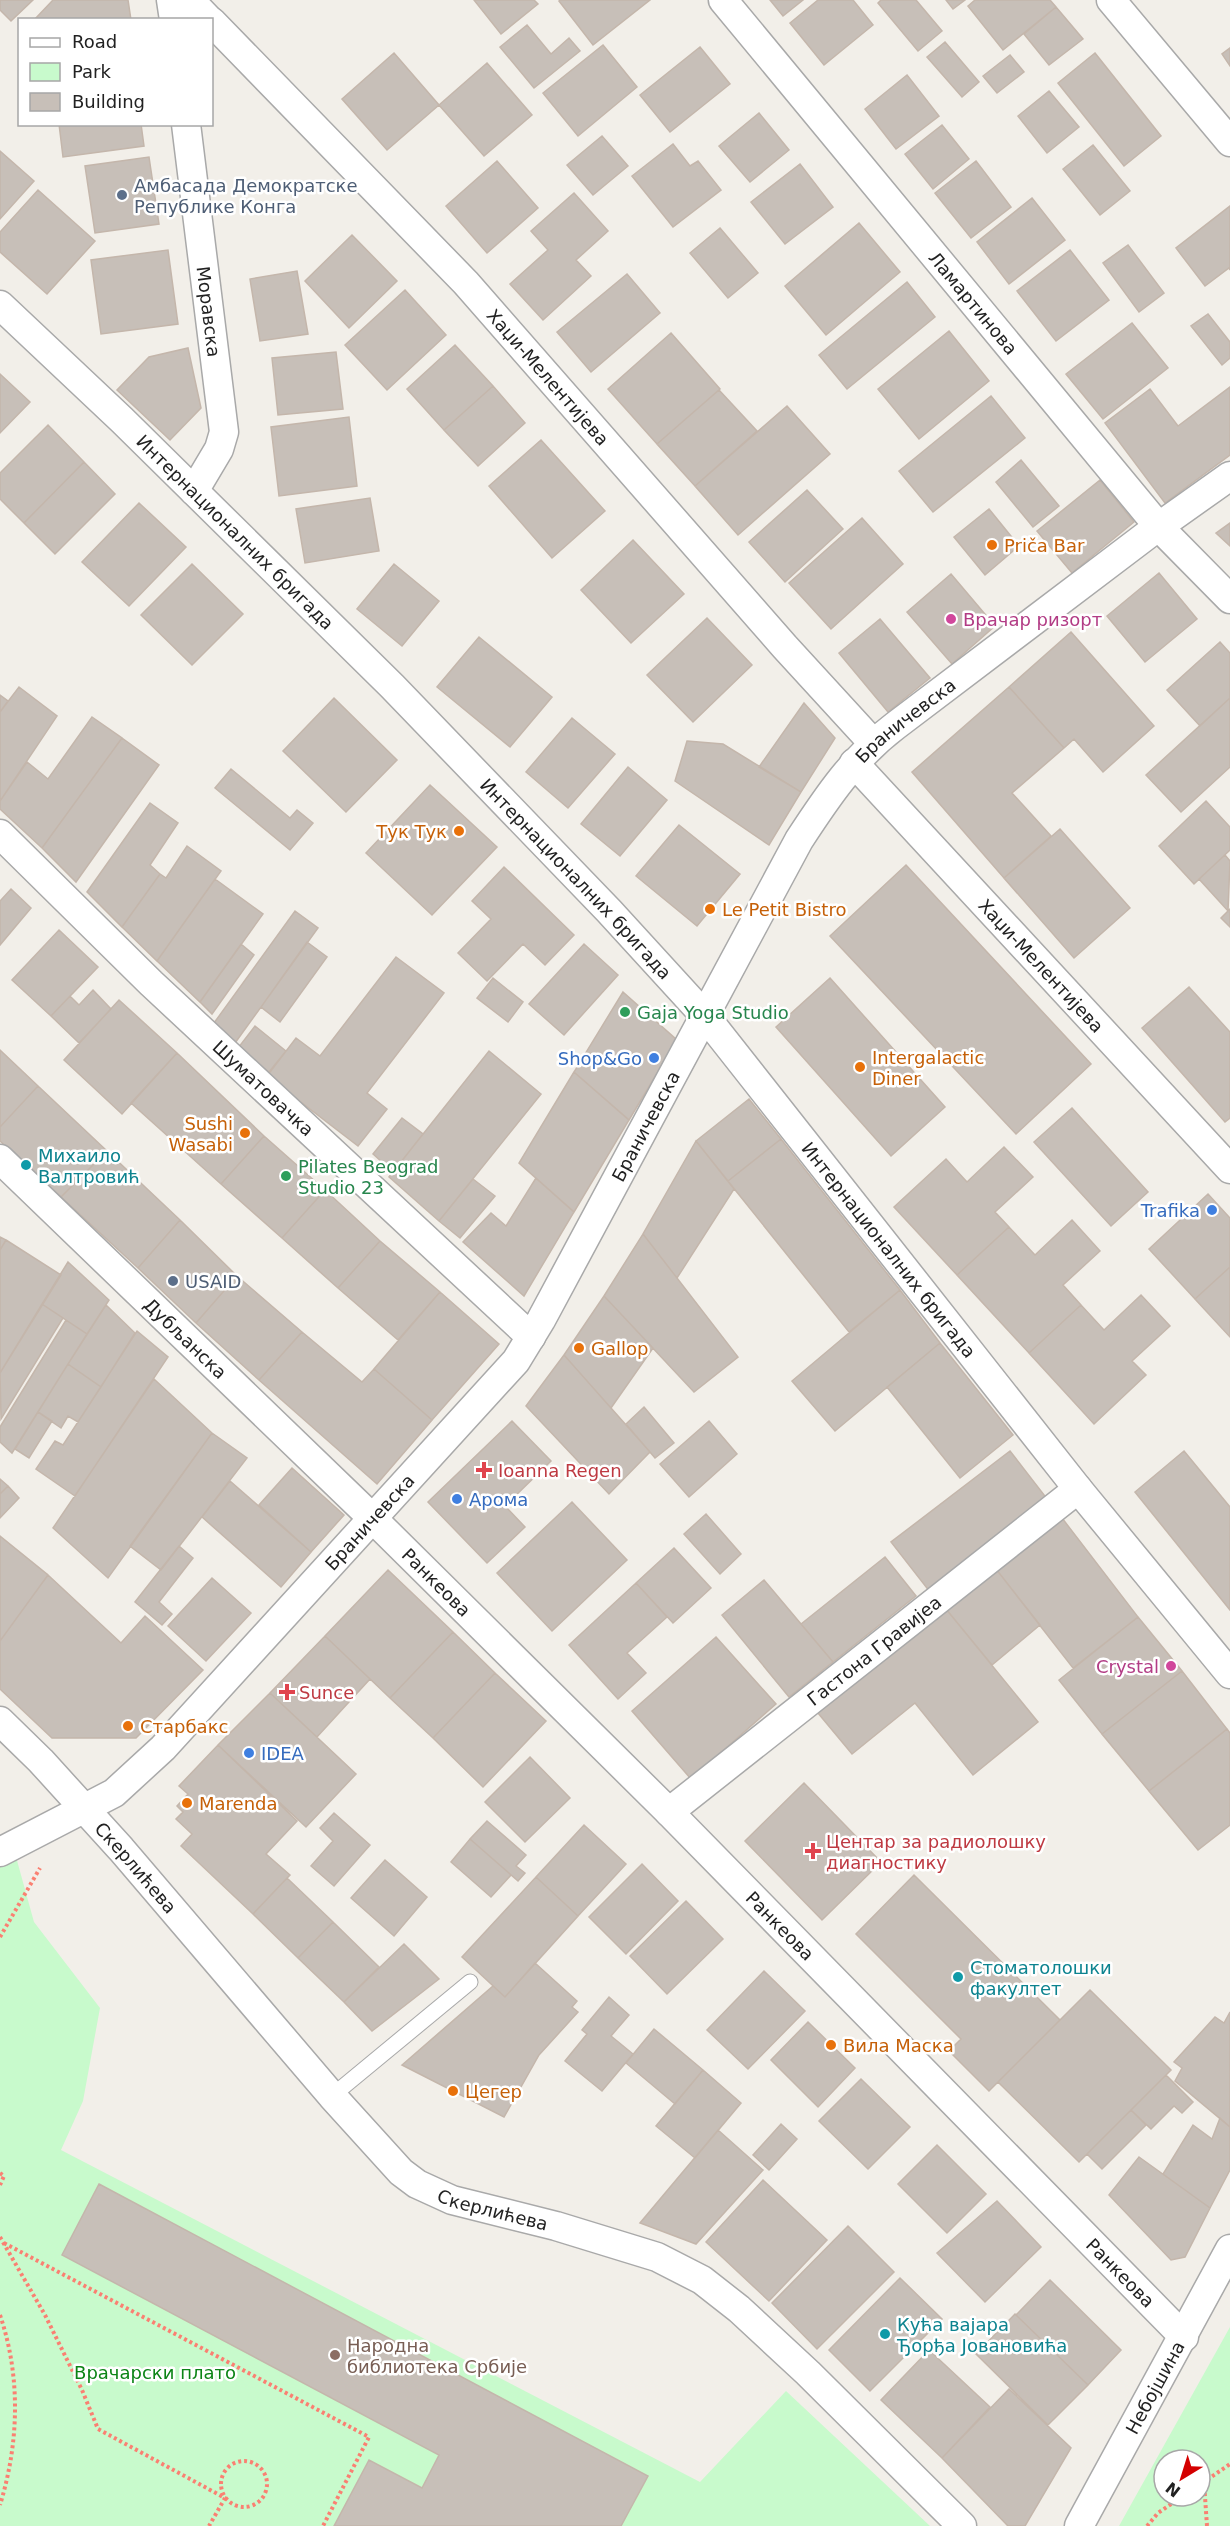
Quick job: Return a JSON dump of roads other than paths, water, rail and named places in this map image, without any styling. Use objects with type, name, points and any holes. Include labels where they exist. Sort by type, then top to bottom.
[{"type":"street","points":[[171,0],[174,18]]},
{"type":"street","name":"Хаџи-Мелентијева","points":[[190,0],[207,18]]},
{"type":"street","name":"Ламартинова","points":[[723,0],[1159,526],[1230,599]]},
{"type":"street","points":[[1110,0],[1230,142]]},
{"type":"street","name":"Хаџи-Мелентијева","points":[[213,24],[466,283],[785,647],[863,753],[1230,1169]]},
{"type":"street","name":"Моравска","points":[[186,126],[224,432],[219,449],[194,491]]},
{"type":"street","name":"Интернационалних бригада","points":[[0,305],[194,491],[400,694],[609,911],[705,1016],[1078,1489],[1230,1674]]},
{"type":"street","name":"Браничевска","points":[[0,1852],[114,1793],[163,1748],[508,1370],[531,1337],[799,840],[825,800],[863,753],[1159,526],[1230,476]]},
{"type":"street","name":"Шуматовачка","points":[[0,834],[151,983],[531,1337]]},
{"type":"street","name":"Дубљанска","points":[[0,1159],[372,1518]]},
{"type":"street","name":"Гастона Гравијеа","points":[[669,1812],[1078,1489]]},
{"type":"street","name":"Ранкеова","points":[[372,1518],[669,1812],[1184,2337]]},
{"type":"street","name":"Скерлићева","points":[[0,1721],[41,1761],[85,1810],[332,2096],[401,2172],[433,2192],[452,2200],[555,2226],[657,2258],[702,2280],[739,2309],[808,2373],[962,2526]]},
{"type":"street","name":"Небојшина","points":[[1079,2526],[1230,2249]]},
{"type":"lane","points":[[332,2096],[470,1982]]},
{"type":"place","name":"Амбасада Демократске Републике Конга","points":[[122,195]]},
{"type":"place","name":"Priča Bar","points":[[992,545]]},
{"type":"place","name":"Врачар ризорт","points":[[951,619]]},
{"type":"place","name":"Тук Тук","points":[[459,831]]},
{"type":"place","name":"Le Petit Bistro","points":[[710,909]]},
{"type":"place","name":"Gaja Yoga Studio","points":[[625,1012]]},
{"type":"place","name":"Shop&Go","points":[[654,1058]]},
{"type":"place","name":"Intergalactic Diner","points":[[860,1067]]},
{"type":"place","name":"Sushi Wasabi","points":[[245,1133]]},
{"type":"place","name":"Михаило Валтровић","points":[[26,1165]]},
{"type":"place","name":"Pilates Beograd Studio 23","points":[[286,1176]]},
{"type":"place","name":"Trafika","points":[[1212,1210]]},
{"type":"place","name":"USAID","points":[[173,1281]]},
{"type":"place","name":"Gallop","points":[[579,1348]]},
{"type":"place","name":"Ioanna Regen","points":[[484,1470]]},
{"type":"place","name":"Арома","points":[[457,1499]]},
{"type":"place","name":"Crystal","points":[[1171,1666]]},
{"type":"place","name":"Sunce","points":[[287,1692]]},
{"type":"place","name":"Старбакс","points":[[128,1726]]},
{"type":"place","name":"IDEA","points":[[249,1753]]},
{"type":"place","name":"Marenda","points":[[187,1803]]},
{"type":"place","name":"Центар за радиолошку диагностику","points":[[813,1851]]},
{"type":"place","name":"Стоматолошки факултет","points":[[958,1977]]},
{"type":"place","name":"Вила Маска","points":[[831,2045]]},
{"type":"place","name":"Цегер","points":[[453,2091]]},
{"type":"place","name":"Кућа вајара Ђорђа Јовановића","points":[[885,2334]]},
{"type":"place","name":"Народна библиотека Србије","points":[[335,2355]]},
{"type":"park label","name":"Врачарски плато","points":[[155,2372]]}]
